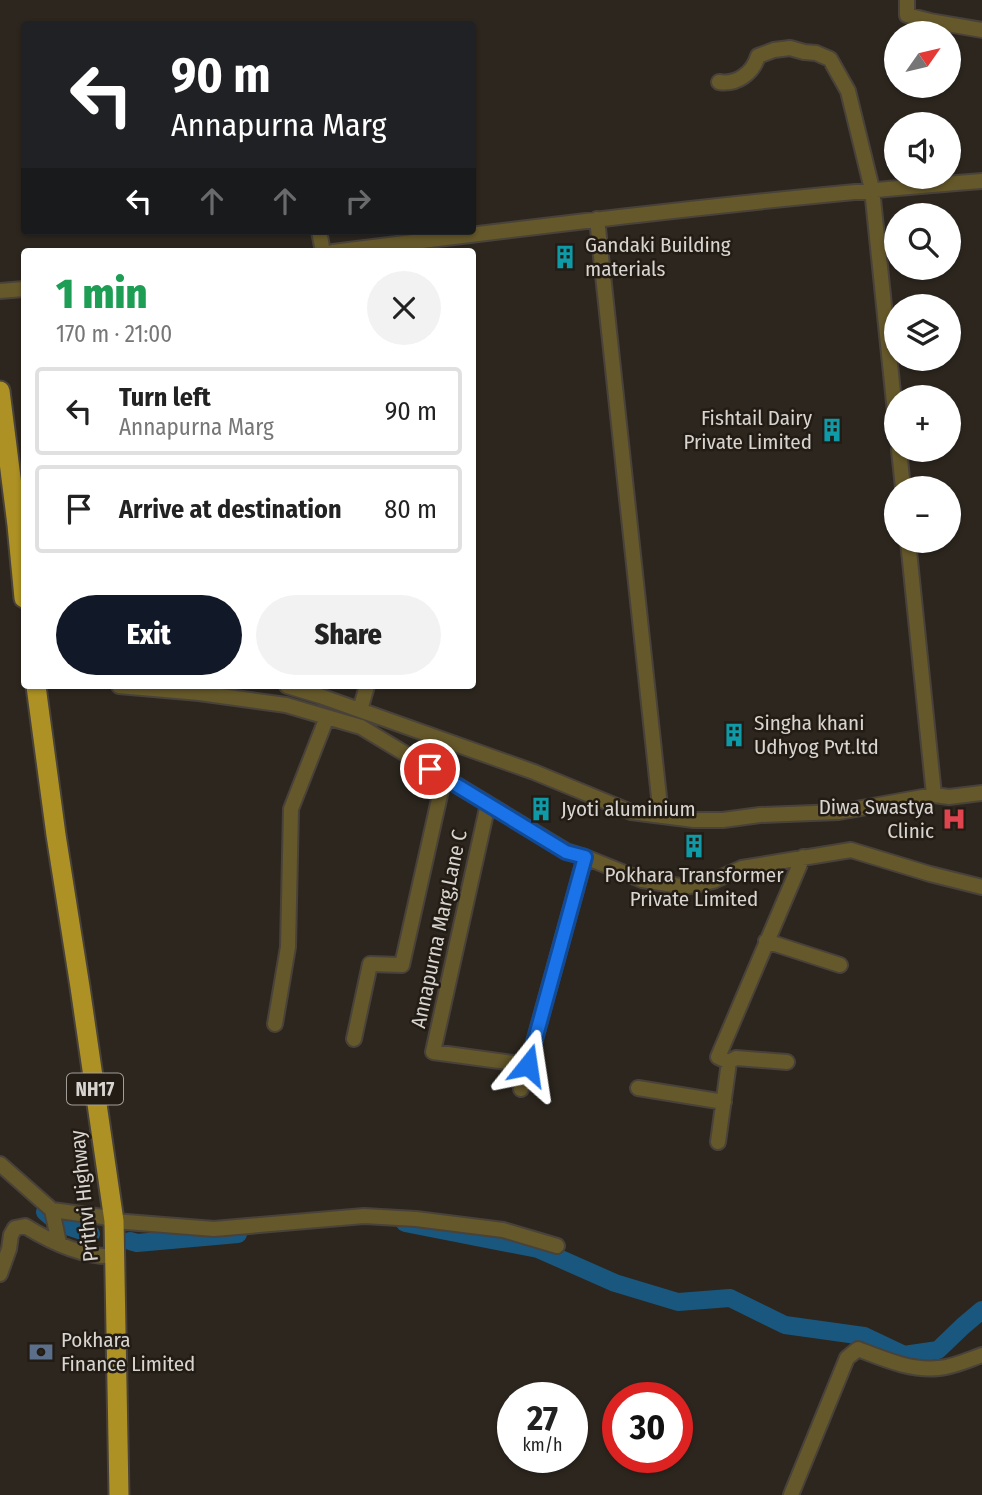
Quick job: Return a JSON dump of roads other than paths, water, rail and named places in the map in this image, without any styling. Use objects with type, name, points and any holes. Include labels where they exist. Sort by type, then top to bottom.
[{"type":"highway","points":[[0,391],[21,567]]},
{"type":"highway","name":"Prithvi Highway","points":[[36,689],[114,1221],[119,1495]]},
{"type":"street","points":[[907,0],[907,15],[982,30]]},
{"type":"street","points":[[719,82],[730,84],[756,65],[758,56],[774,50],[790,48],[830,59],[848,91],[872,189],[892,385]]},
{"type":"street","points":[[476,234],[872,189],[982,181]]},
{"type":"street","points":[[597,219],[661,817]]},
{"type":"street","points":[[365,248],[469,235]]},
{"type":"street","points":[[0,291],[21,289]]},
{"type":"street","points":[[909,553],[934,796]]},
{"type":"street","points":[[153,689],[265,702],[310,711],[361,727],[566,852],[642,880],[686,887],[713,881],[742,868],[851,850],[982,887]]},
{"type":"street","points":[[296,689],[534,772],[631,812],[661,817],[723,820],[760,815],[839,812],[934,796],[982,793]]},
{"type":"street","points":[[360,710],[366,689]]},
{"type":"street","points":[[275,1024],[288,947],[291,810],[327,717]]},
{"type":"street","points":[[354,1039],[370,964],[402,965],[444,777]]},
{"type":"street","name":"Annapurna Marg,Lane C","points":[[488,804],[433,1052],[528,1065]]},
{"type":"street","points":[[522,1089],[585,857]]},
{"type":"street","points":[[729,1062],[719,1057],[803,857]]},
{"type":"street","points":[[766,942],[840,965]]},
{"type":"street","points":[[729,1062],[737,1058],[786,1062]]},
{"type":"street","points":[[718,1142],[729,1062]]},
{"type":"street","points":[[638,1088],[724,1102]]},
{"type":"street","points":[[0,1164],[52,1210],[114,1221],[214,1229],[364,1216],[416,1219],[503,1230],[557,1246]]},
{"type":"street","points":[[52,1210],[59,1243]]},
{"type":"street","points":[[0,1274],[11,1235],[15,1228],[25,1226],[46,1239],[87,1254],[114,1256]]},
{"type":"street","points":[[790,1495],[847,1358],[858,1349],[918,1369],[941,1368],[982,1355]]},
{"type":"waterway","points":[[45,1212],[58,1223],[91,1234]]},
{"type":"waterway","points":[[405,1223],[538,1249],[615,1283],[678,1302],[730,1298],[785,1325],[864,1336],[904,1355],[938,1350],[982,1310]]},
{"type":"waterway","points":[[130,1241],[137,1243],[238,1234]]},
{"type":"place","name":"Gandaki Building materials","points":[[565,257]]},
{"type":"place","name":"Fishtail Dairy Private Limited","points":[[832,430]]},
{"type":"place","name":"Singha khani Udhyog Pvt.ltd","points":[[734,735]]},
{"type":"place","name":"Jyoti aluminium","points":[[541,809]]},
{"type":"place","name":"Diwa Swastya Clinic","points":[[954,819]]},
{"type":"place","name":"Pokhara Transformer Private Limited","points":[[694,846]]},
{"type":"place","name":"Pokhara Finance Limited","points":[[41,1352]]}]
